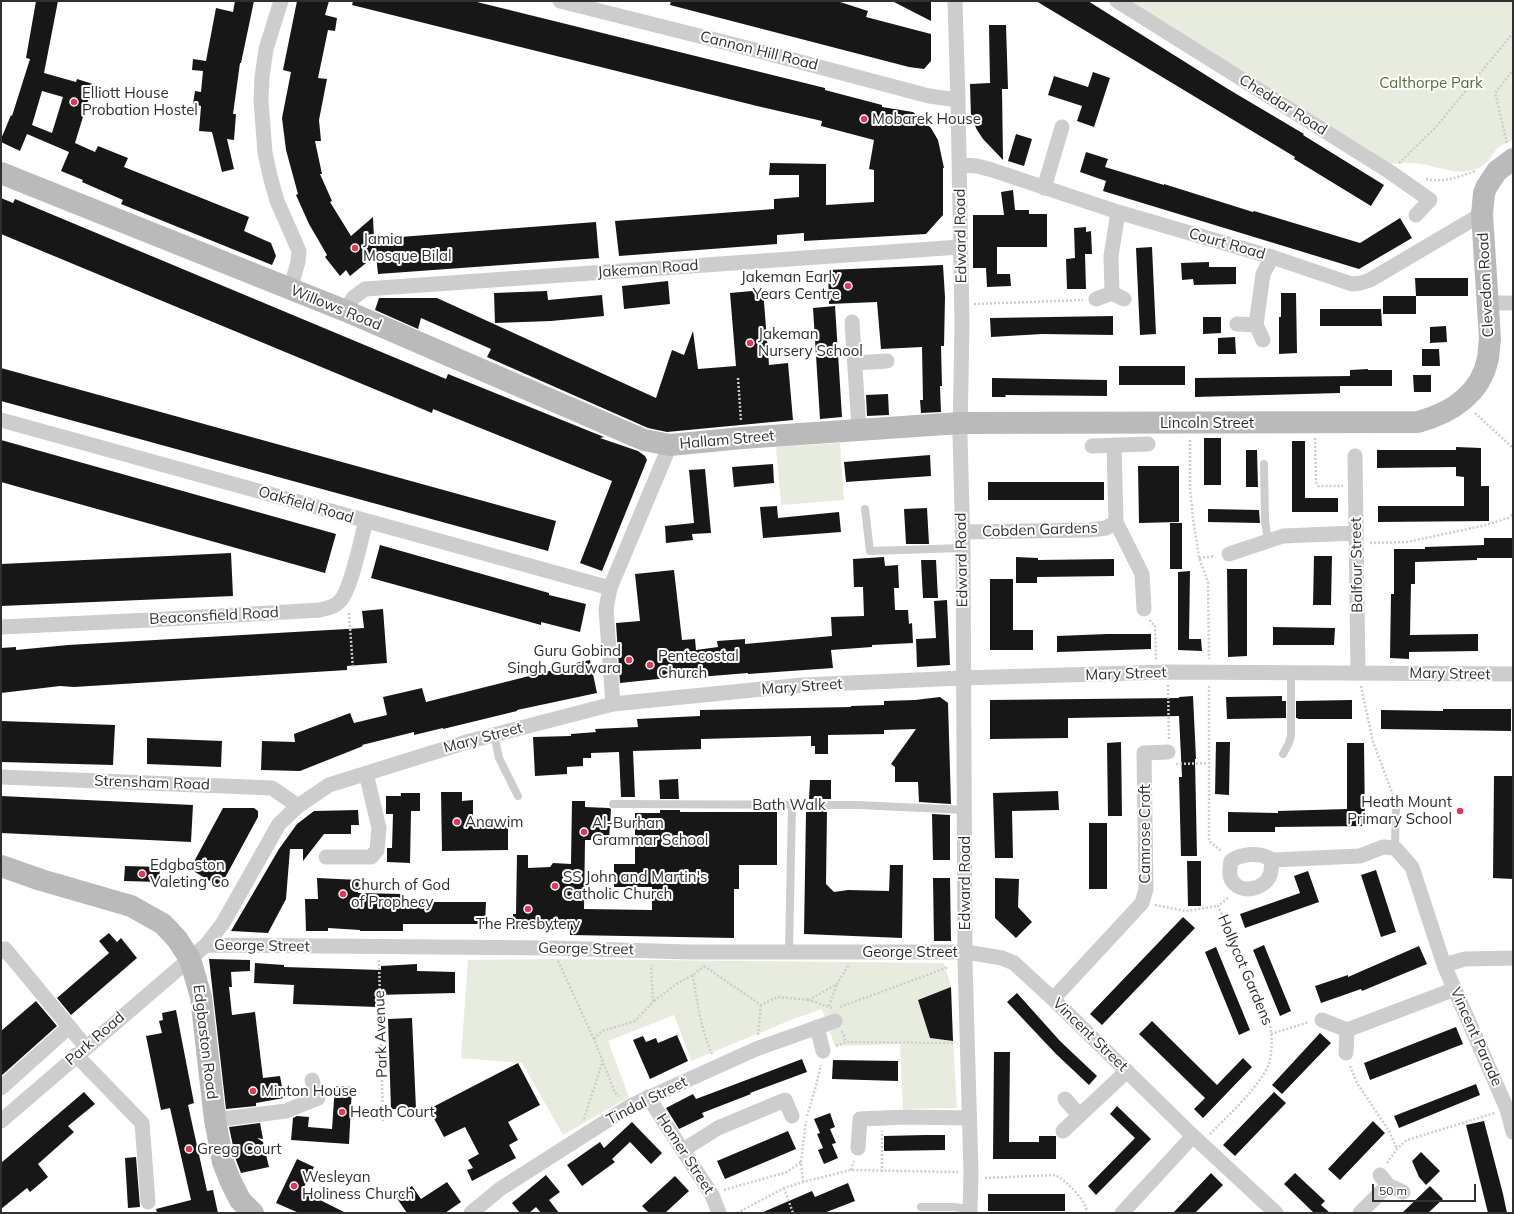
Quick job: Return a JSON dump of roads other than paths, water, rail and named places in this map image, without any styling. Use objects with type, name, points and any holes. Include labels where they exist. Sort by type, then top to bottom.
[{"type":"street","points":[[281,1],[266,49],[262,77],[261,100],[265,153],[270,176],[277,201],[299,250],[298,262],[290,290]]},
{"type":"street","name":"Cannon Hill Road","points":[[560,1],[767,53],[929,96],[958,100]]},
{"type":"street","name":"Edward Road","points":[[955,1],[962,304],[960,423],[963,548],[962,678],[965,810],[965,956],[971,1176],[970,1211]]},
{"type":"street","name":"Cheddar Road","points":[[1117,1],[1390,172],[1430,200],[1416,215]]},
{"type":"street","points":[[1044,188],[1062,127]]},
{"type":"street","name":"Clevedon Road","points":[[1457,405],[1479,381],[1488,358],[1490,339],[1482,214],[1484,193],[1508,150]]},
{"type":"street","name":"Court Road","points":[[960,166],[977,166],[992,170],[1118,212],[1272,257],[1352,284],[1362,283],[1375,278],[1482,214]]},
{"type":"street","name":"Willows Road","points":[[1,172],[290,290],[346,311],[644,440],[670,445]]},
{"type":"street","points":[[1096,299],[1118,296],[1111,256],[1118,212]]},
{"type":"street","name":"Jakeman Road","points":[[346,311],[353,298],[365,289],[960,247]]},
{"type":"street","points":[[1263,340],[1256,325],[1263,274],[1272,257]]},
{"type":"street","points":[[1488,303],[1513,303]]},
{"type":"street","points":[[852,322],[859,429]]},
{"type":"street","points":[[1237,324],[1256,325]]},
{"type":"street","points":[[855,364],[887,361]]},
{"type":"street","name":"Lincoln Street","points":[[960,423],[1190,424],[1418,422],[1437,417],[1457,405]]},
{"type":"street","name":"Oakfield Road","points":[[1,420],[610,588]]},
{"type":"street","name":"Hallam Street","points":[[613,704],[606,609],[610,588],[670,445],[859,429],[960,423]]},
{"type":"street","points":[[1092,446],[1148,444]]},
{"type":"street","name":"Cobden Gardens","points":[[1114,445],[1116,522],[1142,574],[1144,609]]},
{"type":"street","name":"Balfour Street","points":[[1354,456],[1358,673]]},
{"type":"street","name":"Beaconsfield Road","points":[[1,627],[320,610],[333,606],[340,601],[348,588],[366,521]]},
{"type":"street","name":"Cobden Gardens","points":[[962,532],[1090,530],[1106,528],[1116,522]]},
{"type":"street","points":[[1230,554],[1283,536],[1356,538]]},
{"type":"street","name":"Mary Street","points":[[198,952],[223,923],[279,824],[298,806],[329,785],[494,734],[613,704],[803,686],[962,678],[1209,672],[1513,674]]},
{"type":"street","name":"Camrose Croft","points":[[1053,999],[1142,903],[1146,889],[1144,753],[1168,752]]},
{"type":"street","points":[[326,857],[370,857],[377,850],[379,828],[366,773]]},
{"type":"street","name":"Strensham Road","points":[[1,777],[272,788],[298,806]]},
{"type":"street","points":[[1272,860],[1270,876],[1261,885],[1243,889],[1235,884],[1230,878],[1231,860],[1239,856],[1258,855],[1266,856],[1272,860],[1360,856],[1383,847],[1395,848]]},
{"type":"street","name":"Vincent Parade","points":[[1395,848],[1412,867],[1444,965],[1507,1109],[1513,1128]]},
{"type":"street","name":"Edgbaston Road","points":[[1,866],[41,880],[132,906],[163,924],[177,939],[198,952],[201,997],[215,1120],[223,1162],[240,1200],[253,1213]]},
{"type":"street","name":"George Street","points":[[198,952],[378,947],[552,948],[688,952],[857,952],[965,956]]},
{"type":"street","points":[[1,952],[5,949],[69,1027],[81,1051],[142,1123],[148,1202]]},
{"type":"street","name":"Park Road","points":[[1,1121],[198,952]]},
{"type":"street","name":"Vincent Street","points":[[965,956],[1002,958],[1014,963],[1276,1213]]},
{"type":"street","points":[[1444,965],[1465,959],[1513,958]]},
{"type":"street","points":[[1322,1020],[1347,1030],[1455,989]]},
{"type":"street","name":"Tindal Street","points":[[471,1213],[500,1189],[630,1106],[756,1049],[834,1021]]},
{"type":"street","points":[[17,1107],[1,1088],[69,1027]]},
{"type":"street","points":[[817,1027],[824,1051]]},
{"type":"street","points":[[1346,1053],[1347,1030]]},
{"type":"street","points":[[1063,1132],[1079,1115],[1127,1071]]},
{"type":"street","points":[[215,1120],[286,1111],[304,1105],[318,1098],[312,1080]]},
{"type":"street","name":"Homer Street","points":[[648,1097],[712,1194],[719,1213]]},
{"type":"street","points":[[1065,1099],[1079,1115]]},
{"type":"street","points":[[683,1150],[718,1128],[785,1100],[792,1116]]},
{"type":"street","points":[[858,1148],[860,1119],[969,1118]]},
{"type":"street","points":[[1122,1213],[1198,1140]]},
{"type":"street","points":[[1360,1213],[1384,1180],[1404,1192]]},
{"type":"lane","points":[[1264,464],[1265,521],[1268,541]]},
{"type":"lane","points":[[866,509],[870,551],[963,548]]},
{"type":"lane","points":[[1283,754],[1289,743],[1291,735],[1291,673]]},
{"type":"lane","points":[[494,734],[499,758],[518,796]]},
{"type":"lane","points":[[1395,848],[1396,803]]},
{"type":"lane","name":"Bath Walk","points":[[613,804],[858,805],[965,810]]},
{"type":"lane","points":[[790,951],[792,805]]},
{"type":"lane","points":[[921,1208],[954,1207],[970,1211]]},
{"type":"place","name":"Elliott House Probation Hostel","points":[[74,102]]},
{"type":"place","name":"Mobarek House","points":[[864,119]]},
{"type":"place","name":"Jamia Mosque Bilal","points":[[355,248]]},
{"type":"place","name":"Jakeman Early Years Centre","points":[[848,286]]},
{"type":"place","name":"Jakeman Nursery School","points":[[750,343]]},
{"type":"place","name":"Guru Gobind Singh Gurdwara","points":[[629,660]]},
{"type":"place","name":"Pentecostal Church","points":[[650,665]]},
{"type":"place","name":"Heath Mount Primary School","points":[[1460,811]]},
{"type":"place","name":"Anawim","points":[[457,822]]},
{"type":"place","name":"Al-Burhan Grammar School","points":[[584,832]]},
{"type":"place","name":"Edgbaston Valeting Co","points":[[142,874]]},
{"type":"place","name":"SS John and Martin's Catholic Church","points":[[555,886]]},
{"type":"place","name":"Church of God of Prophecy","points":[[343,894]]},
{"type":"place","name":"The Presbytery","points":[[528,909]]},
{"type":"place","name":"Minton House","points":[[253,1091]]},
{"type":"place","name":"Heath Court","points":[[342,1112]]},
{"type":"place","name":"Gregg Court","points":[[189,1149]]},
{"type":"place","name":"Wesleyan Holiness Church","points":[[294,1186]]},
{"type":"park label","name":"Calthorpe Park","points":[[1431,83]]}]
